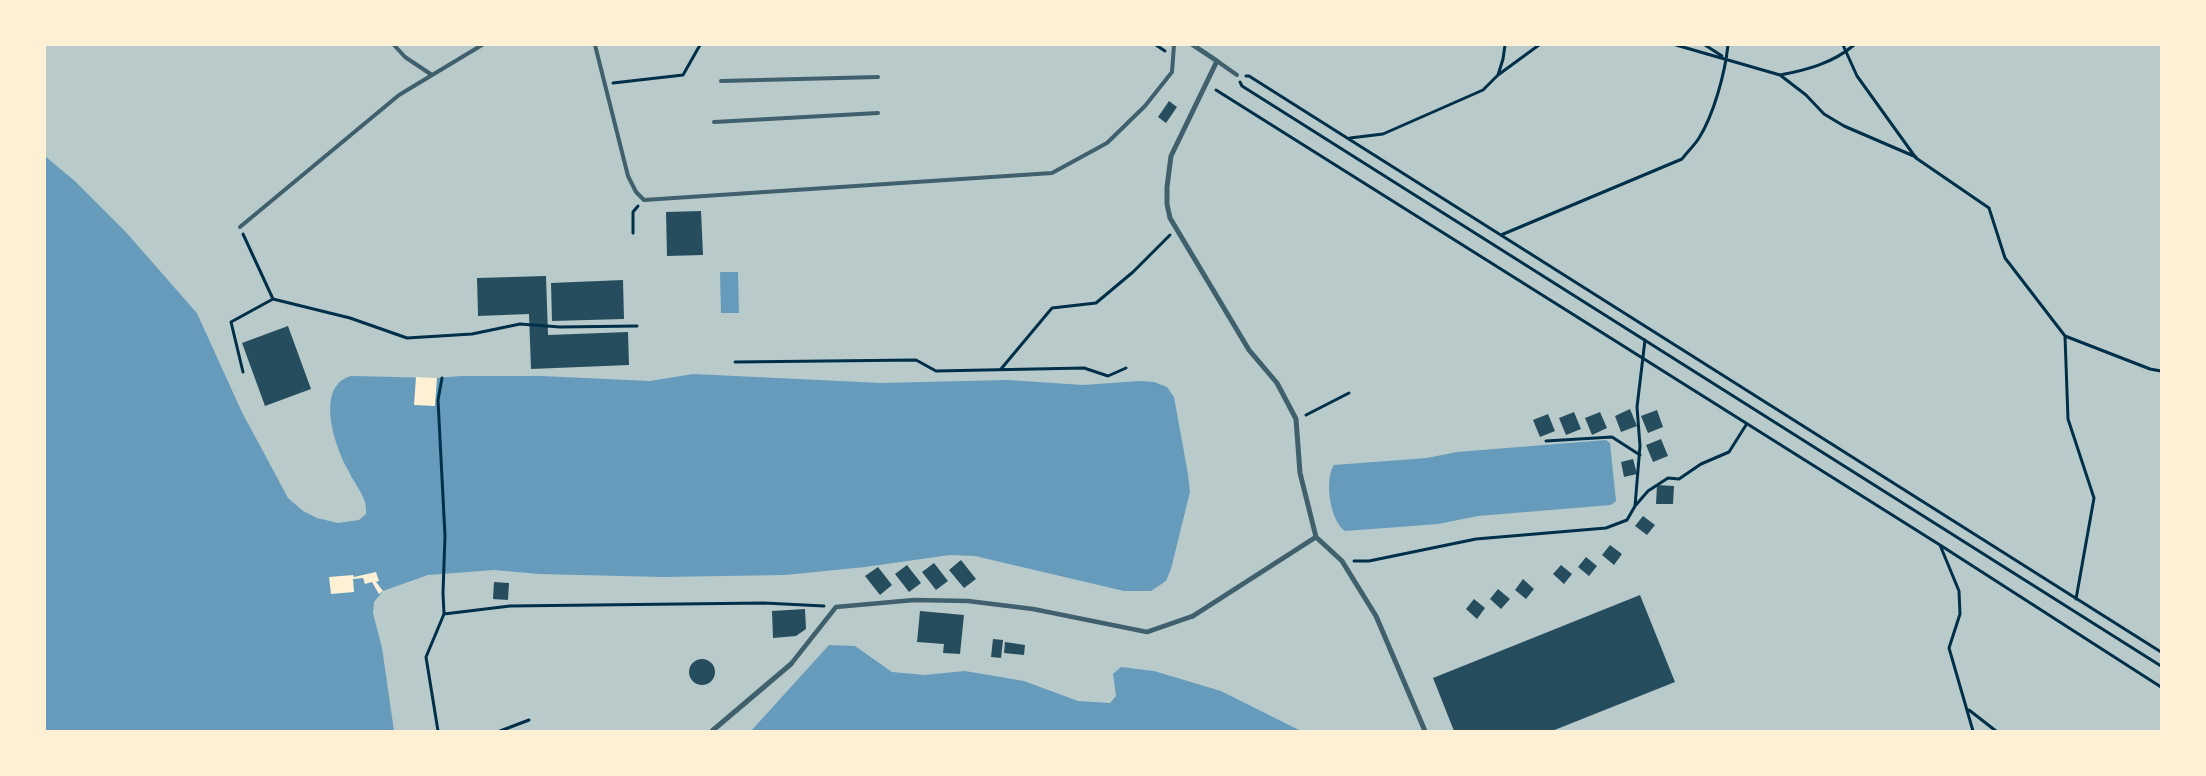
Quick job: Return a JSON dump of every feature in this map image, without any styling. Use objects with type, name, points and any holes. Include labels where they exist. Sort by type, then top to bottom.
[{"type":"street","points":[[1193,45],[1218,61],[1172,156],[1167,187],[1167,204],[1170,218],[1249,350],[1277,383],[1296,419],[1300,473],[1316,537],[1342,561],[1376,616],[1425,731]]},
{"type":"street","points":[[712,731],[791,664],[836,607],[914,600],[968,601],[1033,609],[1147,632],[1193,616],[1316,537]]},
{"type":"lane","points":[[394,45],[405,57],[432,75]]},
{"type":"lane","points":[[240,226],[399,95],[482,45]]},
{"type":"lane","points":[[596,45],[628,176],[636,192],[644,200],[1052,173],[1107,144],[1145,106],[1172,72],[1174,45]]},
{"type":"lane","points":[[1218,61],[1237,75]]},
{"type":"lane","points":[[721,81],[878,77]]},
{"type":"lane","points":[[714,122],[878,113]]},
{"type":"path","points":[[605,84],[682,75],[700,45]]},
{"type":"path","points":[[1498,75],[1505,45]]},
{"type":"path","points":[[1349,138],[1382,134],[1483,90],[1498,75],[1539,45]]},
{"type":"path","points":[[1676,45],[1727,58],[1780,75],[1806,95],[1824,114],[1844,126],[1916,158],[1989,208],[2005,258],[2065,336],[2150,369],[2161,371]]},
{"type":"path","points":[[1705,45],[1727,58]]},
{"type":"path","points":[[1501,235],[1682,159],[1699,138],[1712,113],[1727,58],[1728,45]]},
{"type":"path","points":[[1844,45],[1857,76],[1916,158]]},
{"type":"path","points":[[1780,75],[1818,66],[1846,52],[1854,45]]},
{"type":"path","points":[[2161,652],[1250,76],[1237,75],[1242,86],[2161,666]]},
{"type":"path","points":[[1216,90],[1746,425],[1940,545],[2161,687]]},
{"type":"path","points":[[633,233],[633,212],[644,200]]},
{"type":"path","points":[[240,226],[273,299]]},
{"type":"path","points":[[1001,370],[1052,308],[1096,303],[1133,272],[1176,229]]},
{"type":"path","points":[[244,372],[231,322],[273,299],[350,318],[407,338],[472,334],[520,324],[560,327],[637,326]]},
{"type":"path","points":[[2065,336],[2068,420],[2094,498],[2076,599]]},
{"type":"path","points":[[1635,506],[1640,455],[1637,406],[1645,340]]},
{"type":"path","points":[[735,362],[916,360],[936,371],[1084,368],[1108,376],[1126,368]]},
{"type":"path","points":[[438,731],[426,657],[444,614],[444,536],[438,400],[442,378]]},
{"type":"path","points":[[1296,419],[1349,394]]},
{"type":"path","points":[[1342,561],[1369,561],[1476,539],[1606,528],[1627,520],[1635,506],[1648,491],[1668,478],[1679,479],[1701,464],[1729,452],[1746,425]]},
{"type":"path","points":[[1546,441],[1612,437],[1640,455]]},
{"type":"path","points":[[1940,545],[1959,591],[1960,614],[1950,648],[1973,731]]},
{"type":"path","points":[[444,614],[510,606],[764,603],[836,607]]},
{"type":"path","points":[[1968,709],[1996,731]]},
{"type":"path","points":[[500,731],[529,720]]},
{"type":"shaded area","points":[[45,45],[2161,45],[2161,731],[286,731],[258,442],[242,412],[197,313],[126,232],[75,181],[45,156]]},
{"type":"water","points":[[45,156],[75,181],[126,232],[197,313],[242,412],[288,498],[303,511],[317,518],[338,523],[359,520],[366,514],[364,499],[337,445],[331,417],[330,403],[333,391],[340,382],[351,376],[437,378],[461,376],[541,376],[650,381],[693,374],[881,383],[1008,380],[1083,385],[1139,381],[1154,382],[1167,387],[1174,397],[1188,474],[1190,492],[1171,569],[1166,581],[1151,591],[1124,591],[975,556],[950,555],[865,567],[785,575],[663,577],[539,574],[494,570],[428,575],[383,591],[374,602],[373,613],[382,648],[394,731],[45,731]]},
{"type":"water","points":[[720,272],[738,272],[739,313],[721,313]]},
{"type":"water","points":[[1606,440],[1610,443],[1616,501],[1611,505],[1478,516],[1438,524],[1345,531],[1340,526],[1332,510],[1329,480],[1334,465],[1427,458],[1457,452]]},
{"type":"water","points":[[829,645],[855,646],[892,672],[925,675],[965,671],[1024,681],[1078,701],[1110,703],[1116,696],[1113,674],[1121,667],[1154,671],[1221,691],[1301,731],[751,731]]},
{"type":"pier","points":[[416,377],[437,378],[435,406],[414,405]]},
{"type":"pier","points":[[376,572],[379,581],[376,582],[383,591],[379,594],[372,582],[365,584],[363,578],[353,579],[354,592],[331,594],[329,577],[353,575],[354,577]]},
{"type":"building","points":[[1169,101],[1177,107],[1166,123],[1158,117]]},
{"type":"building","points":[[701,211],[703,255],[667,256],[666,212]]},
{"type":"building","points":[[546,276],[548,335],[628,332],[629,365],[531,369],[529,314],[478,316],[477,278]]},
{"type":"building","points":[[623,280],[624,319],[552,321],[551,283]]},
{"type":"building","points":[[288,326],[311,389],[265,406],[242,343]]},
{"type":"building","points":[[1630,409],[1637,426],[1621,432],[1615,416]]},
{"type":"building","points":[[1657,410],[1663,427],[1648,433],[1641,416]]},
{"type":"building","points":[[1574,412],[1581,429],[1566,435],[1559,418]]},
{"type":"building","points":[[1600,412],[1607,428],[1592,435],[1585,418]]},
{"type":"building","points":[[1548,414],[1555,431],[1540,437],[1533,420]]},
{"type":"building","points":[[1661,439],[1668,456],[1653,462],[1646,445]]},
{"type":"building","points":[[1633,459],[1637,474],[1624,477],[1621,462]]},
{"type":"building","points":[[1657,485],[1674,486],[1673,504],[1656,504]]},
{"type":"building","points":[[1643,516],[1655,525],[1647,535],[1635,526]]},
{"type":"building","points":[[1610,545],[1622,554],[1614,565],[1602,555]]},
{"type":"building","points":[[1586,557],[1597,566],[1589,576],[1578,567]]},
{"type":"building","points":[[961,560],[976,579],[964,588],[949,570]]},
{"type":"building","points":[[934,563],[948,581],[936,590],[922,572]]},
{"type":"building","points":[[907,565],[921,583],[909,592],[895,574]]},
{"type":"building","points":[[1561,565],[1572,574],[1564,584],[1553,574]]},
{"type":"building","points":[[878,567],[892,585],[880,595],[865,576]]},
{"type":"building","points":[[1523,579],[1534,589],[1526,599],[1515,590]]},
{"type":"building","points":[[494,582],[509,583],[508,600],[493,599]]},
{"type":"building","points":[[1498,589],[1510,599],[1501,609],[1490,599]]},
{"type":"building","points":[[1640,595],[1675,682],[1552,731],[1454,731],[1433,678]]},
{"type":"building","points":[[1474,599],[1485,608],[1477,619],[1466,609]]},
{"type":"building","points":[[805,609],[806,629],[796,636],[773,638],[772,611]]},
{"type":"building","points":[[920,611],[964,615],[960,654],[943,653],[944,644],[917,642]]},
{"type":"building","points":[[993,639],[1003,640],[1001,658],[991,657]]},
{"type":"building","points":[[1005,642],[1025,645],[1024,655],[1004,653]]},
{"type":"building","points":[[702,659],[711,663],[715,672],[711,681],[702,685],[693,681],[689,672],[693,663]]}]
